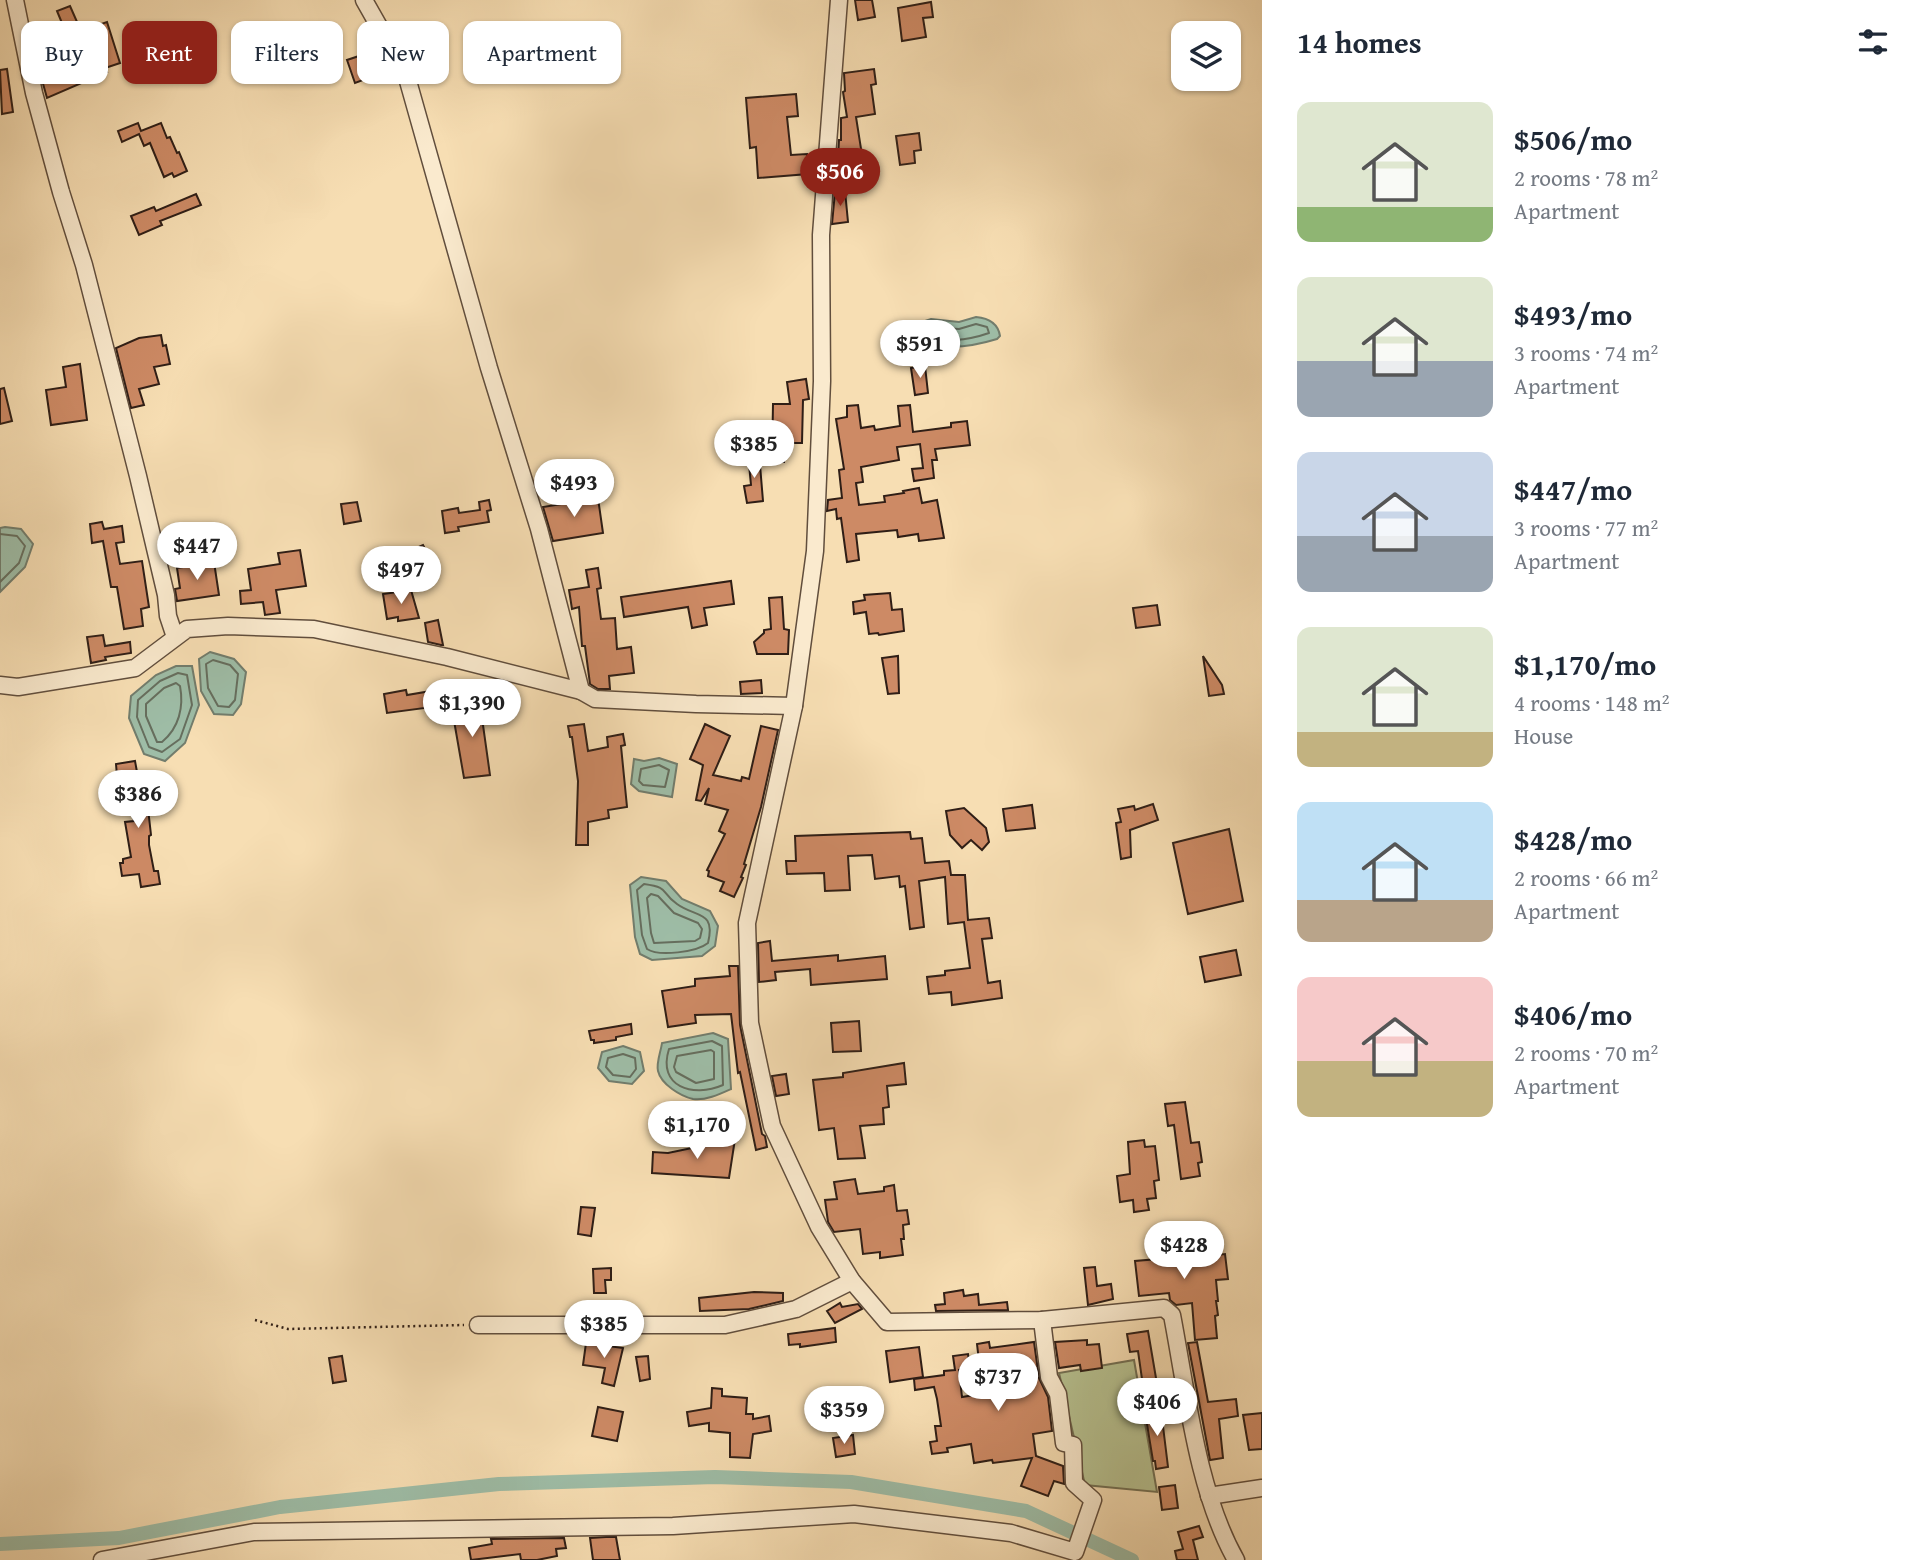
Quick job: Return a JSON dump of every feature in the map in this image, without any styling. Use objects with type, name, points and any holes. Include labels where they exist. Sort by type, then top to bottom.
[{"type":"street","points":[[15,0],[34,93],[84,265],[138,476],[166,595],[168,616],[175,637]]},
{"type":"street","points":[[364,0],[406,74],[489,368],[539,529],[581,691]]},
{"type":"street","points":[[839,0],[821,235],[822,381],[815,551],[794,706],[747,923],[750,1023],[772,1126],[819,1227],[852,1280],[887,1322],[1042,1320],[1164,1308],[1169,1311],[1209,1496],[1222,1533],[1236,1560]]},
{"type":"street","points":[[0,685],[18,687],[135,668],[187,629],[228,626],[314,629],[447,657],[581,691],[595,699],[794,706]]},
{"type":"street","points":[[478,1325],[725,1325],[796,1309],[852,1280]]},
{"type":"street","points":[[102,1560],[254,1532],[673,1526],[854,1514],[1011,1533],[1075,1552],[1093,1500],[1073,1483],[1073,1445],[1063,1441],[1058,1394],[1049,1377],[1042,1320]]},
{"type":"street","points":[[1209,1496],[1262,1488]]},
{"type":"path","points":[[255,1320],[288,1329],[478,1325]]},
{"type":"shaded area","points":[[1134,1360],[1157,1492],[1085,1485],[1059,1373]]},
{"type":"water","points":[[976,317],[991,322],[1000,336],[987,342],[955,347],[935,345],[916,337],[916,324],[931,319],[959,322]]},
{"type":"water","points":[[0,528],[21,529],[33,544],[25,567],[0,592]]},
{"type":"water","points":[[210,652],[234,659],[246,672],[241,704],[233,715],[214,714],[201,691],[199,659]]},
{"type":"water","points":[[176,666],[192,666],[199,705],[185,743],[165,761],[144,754],[129,718],[131,696],[156,675]]},
{"type":"water","points":[[659,758],[677,764],[672,797],[639,791],[631,784],[634,759],[644,761]]},
{"type":"water","points":[[641,877],[666,881],[682,899],[710,911],[718,926],[715,946],[702,956],[652,960],[640,954],[635,937],[630,885]]},
{"type":"water","points":[[713,1033],[728,1039],[731,1089],[712,1097],[693,1099],[672,1089],[658,1071],[662,1043]]},
{"type":"water","points":[[623,1046],[640,1052],[644,1071],[632,1084],[609,1081],[598,1068],[602,1052]]},
{"type":"building","points":[[855,0],[872,0],[875,17],[858,20]]},
{"type":"building","points":[[931,2],[933,17],[923,18],[926,37],[902,41],[898,8]]},
{"type":"building","points":[[70,6],[77,21],[61,21],[57,11]]},
{"type":"building","points":[[108,25],[120,63],[108,67]]},
{"type":"building","points":[[357,57],[357,82],[355,83],[347,60]]},
{"type":"building","points":[[7,69],[13,112],[2,114],[0,70]]},
{"type":"building","points":[[874,69],[876,84],[871,85],[875,114],[856,117],[862,155],[838,157],[841,118],[847,117],[843,92],[844,73]]},
{"type":"building","points":[[43,84],[79,84],[47,98]]},
{"type":"building","points":[[796,94],[798,116],[787,117],[791,155],[807,154],[808,174],[758,178],[756,147],[750,148],[746,98]]},
{"type":"building","points":[[138,123],[141,131],[161,123],[187,171],[174,177],[172,173],[164,177],[150,143],[144,146],[139,134],[122,142],[118,131]]},
{"type":"building","points":[[919,133],[921,150],[914,151],[915,163],[900,165],[896,136]]},
{"type":"building","points":[[845,191],[848,222],[832,224],[835,192]]},
{"type":"building","points":[[196,194],[201,205],[160,221],[162,225],[139,235],[131,216],[154,207],[156,211]]},
{"type":"building","points":[[161,335],[170,364],[154,367],[159,384],[139,389],[144,405],[131,408],[116,348],[139,338]]},
{"type":"building","points":[[80,364],[87,420],[51,425],[46,390],[66,387],[63,367]]},
{"type":"building","points":[[925,366],[928,393],[915,395],[911,368]]},
{"type":"building","points":[[806,379],[809,399],[803,400],[802,443],[784,443],[784,462],[772,462],[773,404],[790,404],[787,382]]},
{"type":"building","points":[[4,388],[12,421],[0,424],[0,389]]},
{"type":"building","points":[[858,405],[861,428],[874,426],[875,430],[900,426],[898,406],[910,405],[913,432],[951,427],[951,423],[967,421],[970,445],[935,449],[937,460],[932,460],[934,478],[914,481],[912,469],[923,468],[920,444],[897,447],[899,460],[861,467],[863,482],[856,483],[859,505],[885,502],[884,496],[919,488],[922,503],[937,500],[944,538],[919,541],[918,534],[898,537],[897,530],[856,534],[859,560],[847,562],[841,518],[837,519],[836,509],[827,511],[828,500],[842,498],[839,470],[844,469],[836,419],[847,417],[847,406]]},
{"type":"building","points":[[759,453],[763,501],[747,503],[744,486],[751,485],[748,454]]},
{"type":"building","points":[[598,498],[603,533],[553,541],[543,507]]},
{"type":"building","points":[[489,500],[489,522],[458,527],[459,531],[445,533],[442,511],[458,508],[459,513],[480,510],[479,502]]},
{"type":"building","points":[[357,502],[361,521],[344,524],[341,504]]},
{"type":"building","points":[[102,522],[104,529],[122,526],[124,542],[116,543],[120,564],[142,561],[149,607],[141,609],[143,626],[124,629],[117,587],[111,587],[103,541],[92,543],[90,524]]},
{"type":"building","points":[[423,545],[433,566],[410,576],[400,555]]},
{"type":"building","points":[[300,550],[306,586],[276,590],[280,613],[265,615],[263,602],[241,604],[240,591],[251,590],[248,569],[280,564],[278,553]]},
{"type":"building","points":[[214,562],[219,595],[177,601],[175,589],[180,588],[177,568]]},
{"type":"building","points":[[598,568],[601,588],[597,589],[601,619],[615,618],[617,649],[631,647],[634,673],[609,676],[610,689],[598,689],[590,684],[585,646],[582,646],[579,607],[572,609],[569,590],[589,587],[586,570]]},
{"type":"building","points":[[731,581],[734,604],[704,608],[707,625],[692,628],[688,607],[624,617],[621,597]]},
{"type":"building","points":[[411,590],[419,618],[398,621],[398,617],[387,619],[383,594]]},
{"type":"building","points":[[890,593],[892,610],[902,609],[904,631],[869,634],[866,612],[854,614],[853,602],[865,600],[864,595]]},
{"type":"building","points":[[782,597],[784,629],[789,630],[788,654],[757,654],[754,642],[764,630],[771,629],[769,598]]},
{"type":"building","points":[[1157,605],[1160,625],[1136,628],[1133,608]]},
{"type":"building","points":[[438,620],[443,645],[428,642],[425,623]]},
{"type":"building","points":[[103,635],[105,646],[130,642],[131,653],[105,657],[106,660],[91,663],[87,637]]},
{"type":"building","points":[[898,656],[899,693],[888,694],[882,658]]},
{"type":"building","points":[[1203,656],[1222,685],[1224,694],[1209,696]]},
{"type":"building","points":[[761,680],[762,693],[741,694],[740,682]]},
{"type":"building","points":[[406,690],[407,695],[437,690],[440,706],[387,713],[384,694]]},
{"type":"building","points":[[481,697],[490,775],[464,778],[452,709],[471,706],[470,699]]},
{"type":"building","points":[[584,724],[588,751],[608,747],[607,737],[623,734],[625,745],[621,746],[627,807],[608,810],[609,818],[588,822],[588,845],[576,845],[578,781],[568,726]]},
{"type":"building","points":[[705,724],[730,736],[713,775],[741,781],[742,777],[749,779],[761,726],[778,730],[761,807],[744,864],[743,878],[734,897],[720,891],[724,882],[708,876],[707,870],[725,834],[719,831],[728,810],[705,804],[709,788],[701,801],[696,800],[703,765],[690,759]]},
{"type":"building","points":[[135,761],[139,783],[145,782],[151,835],[149,845],[154,871],[158,871],[160,884],[141,887],[139,874],[122,876],[120,863],[131,857],[125,822],[134,821],[127,775],[117,776],[116,764]]},
{"type":"building","points":[[1153,804],[1158,820],[1130,830],[1131,857],[1121,859],[1116,823],[1121,822],[1118,809],[1134,806],[1135,810]]},
{"type":"building","points":[[1032,805],[1035,828],[1006,831],[1003,809]]},
{"type":"building","points":[[964,808],[986,828],[989,842],[982,850],[971,840],[962,848],[950,835],[946,811]]},
{"type":"building","points":[[1229,829],[1243,901],[1188,914],[1173,843]]},
{"type":"building","points":[[910,832],[911,839],[922,838],[925,863],[949,861],[951,875],[965,875],[968,920],[989,918],[992,938],[982,939],[988,983],[1000,981],[1002,998],[952,1005],[951,992],[929,994],[927,977],[945,975],[945,971],[970,968],[964,922],[948,924],[945,877],[919,881],[924,927],[910,929],[905,886],[900,887],[899,876],[875,879],[872,855],[848,856],[850,890],[825,891],[824,873],[787,874],[786,861],[796,861],[795,836]]},
{"type":"building","points":[[770,941],[772,961],[838,955],[838,961],[885,956],[887,979],[811,985],[810,969],[775,972],[776,980],[759,982],[758,943]]},
{"type":"building","points":[[1236,950],[1241,975],[1205,982],[1200,957]]},
{"type":"building","points":[[729,966],[738,966],[740,1025],[767,1147],[756,1150],[740,1072],[738,1073],[731,1014],[695,1015],[696,1023],[668,1027],[662,991],[695,986],[695,979],[730,976]]},
{"type":"building","points":[[859,1021],[861,1051],[833,1052],[831,1023]]},
{"type":"building","points":[[631,1024],[632,1034],[616,1037],[616,1040],[594,1043],[594,1040],[591,1040],[589,1031]]},
{"type":"building","points":[[904,1063],[906,1084],[887,1086],[889,1107],[883,1108],[884,1124],[860,1126],[865,1158],[838,1159],[834,1128],[819,1130],[813,1080],[843,1077],[843,1073]]},
{"type":"building","points":[[786,1074],[789,1094],[776,1096],[772,1076]]},
{"type":"building","points":[[1185,1102],[1191,1143],[1199,1142],[1202,1162],[1198,1163],[1200,1176],[1181,1179],[1174,1125],[1168,1126],[1165,1104]]},
{"type":"building","points":[[735,1139],[729,1178],[652,1173],[653,1152],[668,1153]]},
{"type":"building","points":[[1144,1140],[1145,1147],[1155,1146],[1159,1180],[1154,1181],[1156,1198],[1147,1199],[1149,1210],[1134,1212],[1133,1200],[1120,1202],[1117,1176],[1130,1174],[1128,1142]]},
{"type":"building","points":[[855,1179],[858,1194],[884,1191],[884,1187],[894,1185],[897,1211],[907,1210],[909,1224],[903,1225],[903,1255],[880,1258],[880,1252],[863,1254],[860,1229],[834,1232],[828,1222],[825,1200],[837,1199],[834,1182]]},
{"type":"building","points":[[581,1207],[595,1208],[591,1236],[578,1234]]},
{"type":"building","points":[[1166,1225],[1168,1245],[1191,1243],[1192,1258],[1225,1254],[1228,1279],[1216,1280],[1217,1338],[1195,1340],[1192,1303],[1176,1305],[1170,1300],[1169,1293],[1139,1296],[1135,1261],[1158,1259],[1155,1226]]},
{"type":"building","points":[[1095,1267],[1097,1286],[1111,1284],[1113,1299],[1088,1305],[1084,1268]]},
{"type":"building","points":[[611,1268],[611,1280],[605,1280],[606,1293],[594,1293],[593,1269]]},
{"type":"building","points":[[963,1290],[964,1296],[978,1294],[979,1305],[1007,1302],[1008,1310],[936,1311],[935,1305],[945,1304],[944,1293]]},
{"type":"building","points":[[754,1292],[783,1293],[783,1301],[749,1309],[700,1311],[699,1298]]},
{"type":"building","points":[[840,1303],[842,1307],[858,1304],[862,1309],[835,1323],[827,1311]]},
{"type":"building","points":[[835,1328],[836,1342],[800,1347],[800,1344],[789,1345],[788,1334]]},
{"type":"building","points":[[1148,1331],[1157,1384],[1143,1386],[1138,1351],[1130,1352],[1127,1334]]},
{"type":"building","points":[[1087,1340],[1087,1345],[1099,1344],[1102,1368],[1081,1371],[1080,1365],[1059,1368],[1055,1342]]},
{"type":"building","points":[[989,1342],[990,1348],[1034,1342],[1039,1378],[1048,1397],[1052,1431],[1033,1434],[1036,1456],[1063,1466],[1064,1484],[1054,1481],[1048,1496],[1021,1486],[1032,1458],[974,1463],[971,1444],[932,1454],[930,1442],[937,1441],[935,1426],[941,1426],[937,1399],[934,1387],[915,1390],[914,1379],[944,1375],[944,1371],[955,1370],[953,1356],[968,1354],[970,1369],[959,1370],[962,1397],[989,1392],[988,1385],[992,1384],[989,1359],[979,1361],[977,1344]]},
{"type":"building","points":[[1197,1342],[1208,1402],[1236,1399],[1238,1416],[1219,1419],[1223,1458],[1210,1460],[1188,1343]]},
{"type":"building","points":[[586,1343],[623,1348],[614,1386],[602,1383],[605,1368],[583,1365]]},
{"type":"building","points":[[919,1347],[923,1377],[890,1382],[886,1351]]},
{"type":"building","points":[[342,1356],[346,1381],[333,1383],[329,1358]]},
{"type":"building","points":[[648,1356],[650,1379],[640,1381],[636,1357]]},
{"type":"building","points":[[712,1388],[722,1389],[722,1396],[747,1398],[746,1414],[753,1414],[753,1419],[769,1416],[771,1431],[753,1434],[750,1458],[730,1457],[730,1433],[709,1431],[709,1423],[689,1426],[687,1412],[711,1408]]},
{"type":"building","points":[[598,1407],[623,1412],[617,1441],[592,1436]]},
{"type":"building","points":[[1161,1410],[1168,1467],[1156,1469],[1145,1412]]},
{"type":"building","points":[[1262,1413],[1262,1449],[1249,1450],[1243,1415]]},
{"type":"building","points":[[853,1435],[855,1454],[836,1457],[833,1438]]},
{"type":"building","points":[[1175,1485],[1178,1508],[1162,1510],[1159,1487]]},
{"type":"building","points":[[1199,1526],[1203,1537],[1193,1540],[1198,1560],[1177,1560],[1175,1551],[1183,1549],[1178,1532]]},
{"type":"building","points":[[616,1537],[620,1560],[593,1560],[590,1538]]},
{"type":"building","points":[[564,1538],[566,1548],[556,1549],[557,1556],[521,1560],[520,1554],[471,1560],[469,1548],[492,1544],[491,1539]]},
{"type":"waterway","points":[[0,1544],[119,1538],[280,1507],[499,1484],[715,1477],[851,1482],[1026,1511],[1132,1560]]}]
